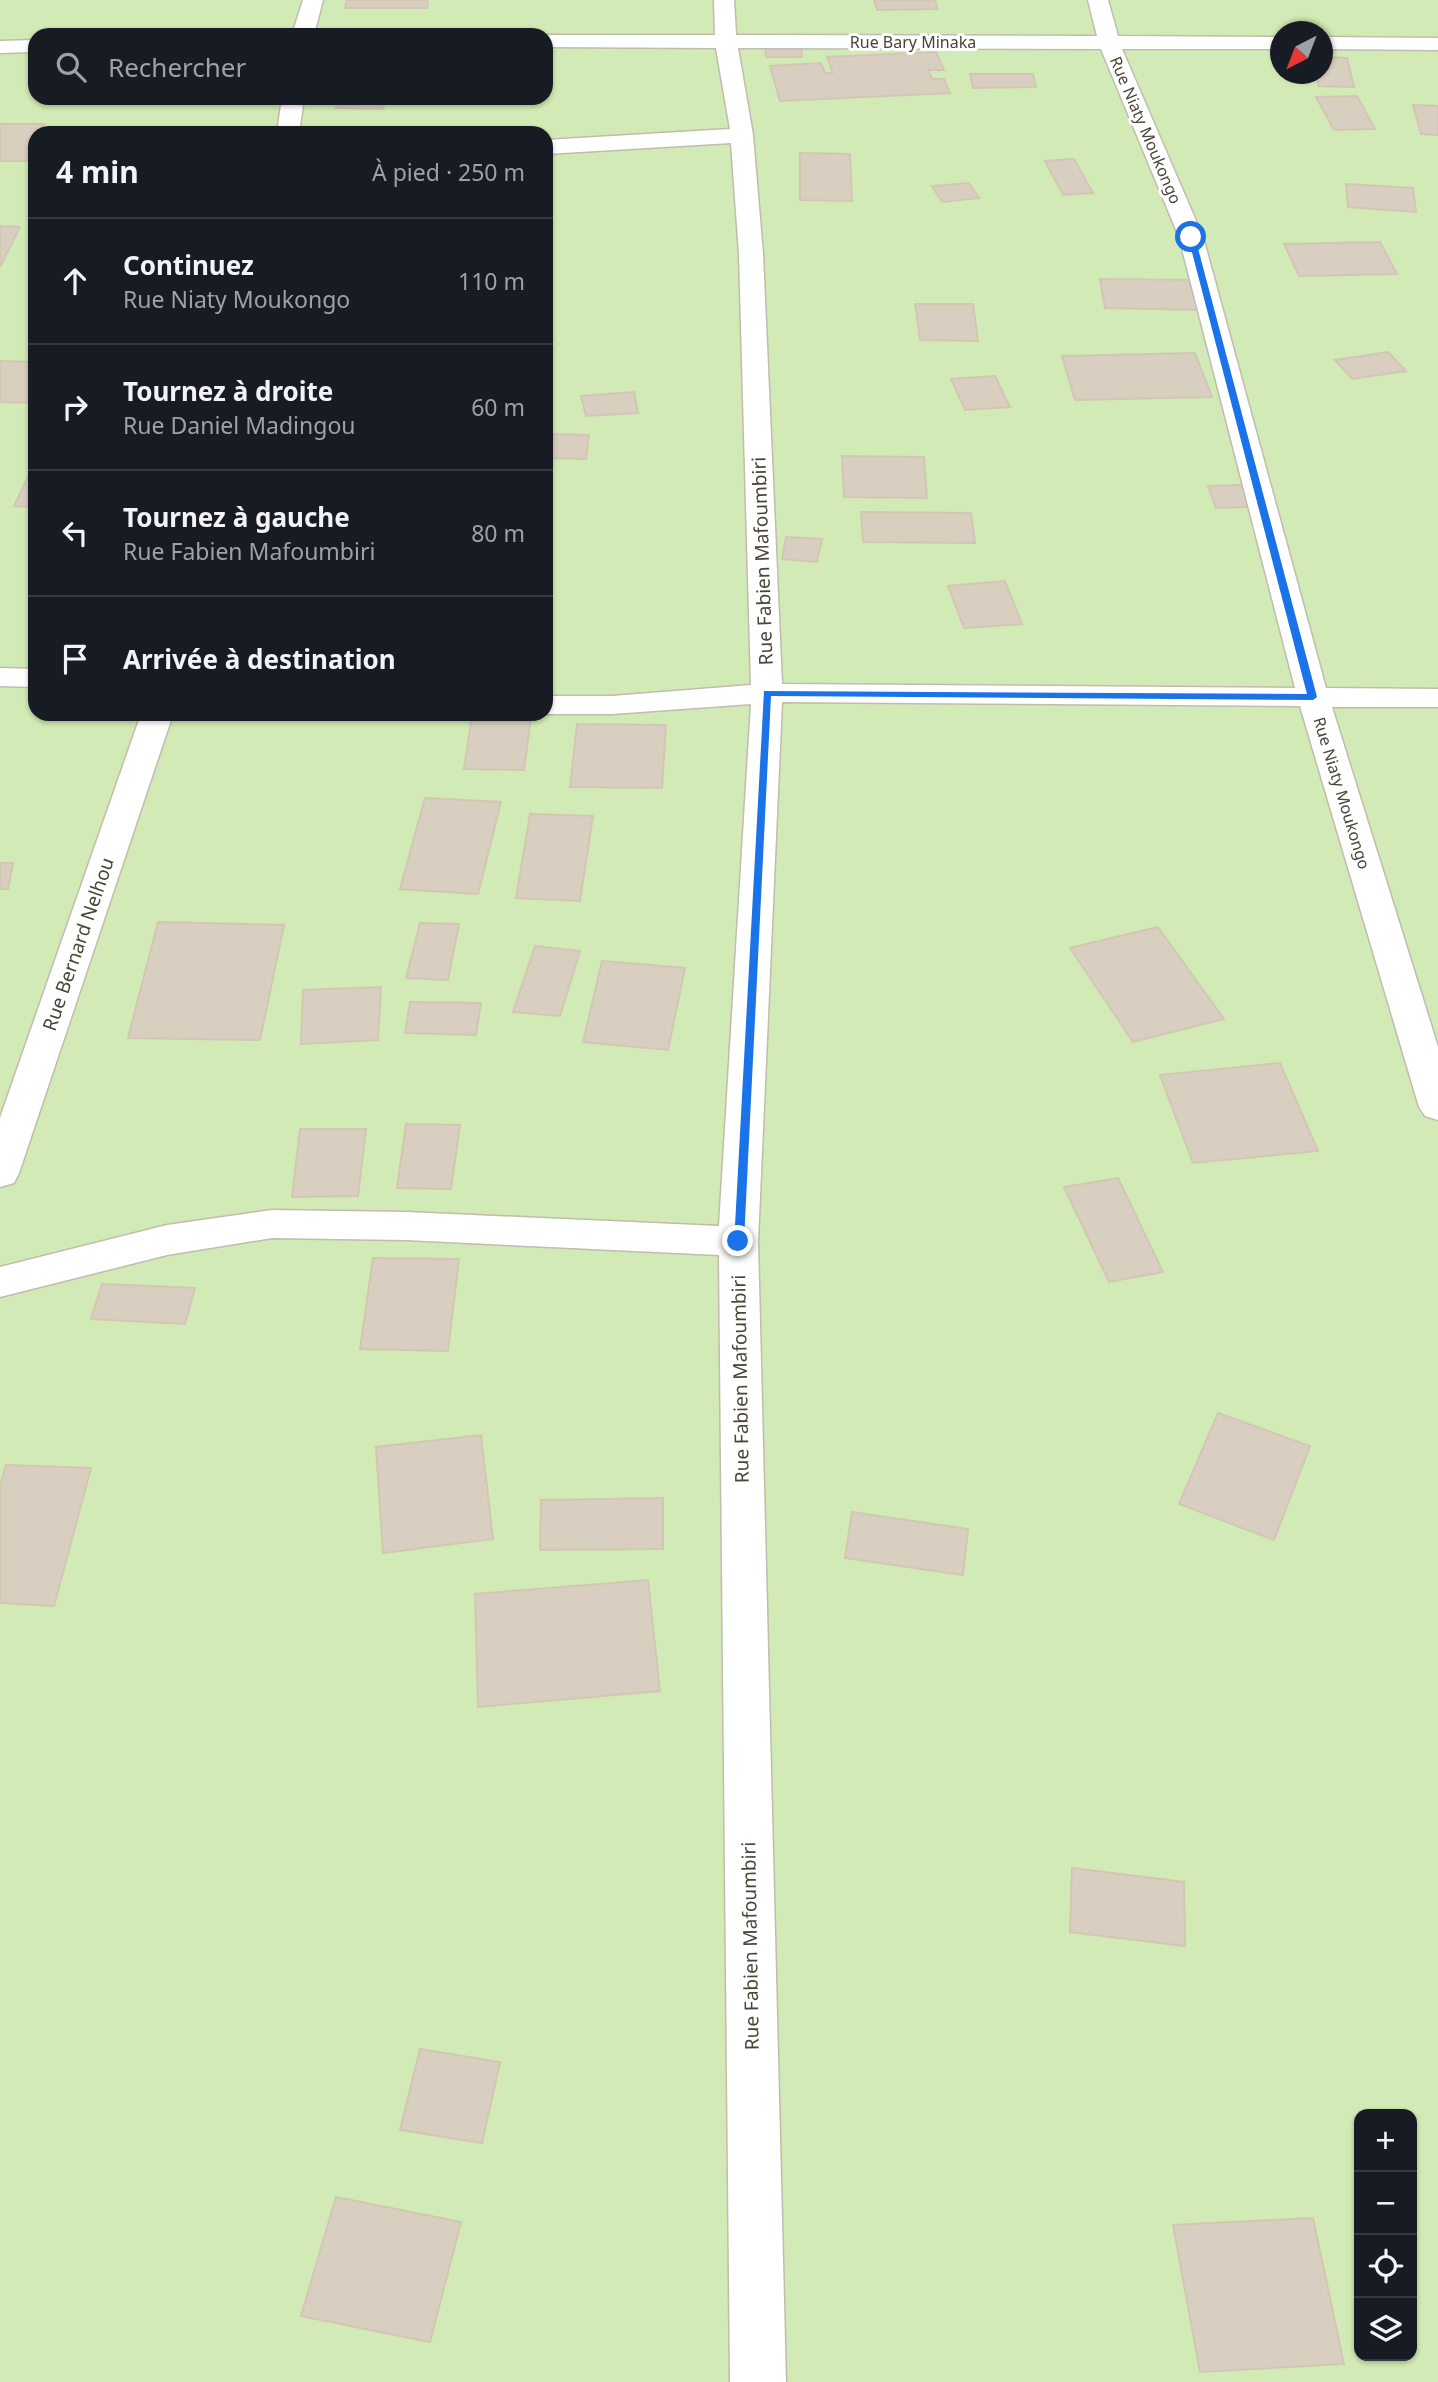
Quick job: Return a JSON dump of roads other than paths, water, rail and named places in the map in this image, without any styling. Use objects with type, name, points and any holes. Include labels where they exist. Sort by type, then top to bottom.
[{"type":"street","points":[[305,28],[313,0]]},
{"type":"street","name":"Rue Fabien Mafoumbiri","points":[[723,0],[726,41],[741,135],[751,254],[767,693],[738,1241],[758,2382]]},
{"type":"street","name":"Rue Niaty Moukongo","points":[[1098,0],[1109,43],[1191,237],[1313,697],[1423,1013],[1438,1107]]},
{"type":"street","name":"Rue Bary Minaka","points":[[553,41],[1270,43]]},
{"type":"street","points":[[1333,44],[1438,44]]},
{"type":"street","points":[[0,47],[28,46]]},
{"type":"street","points":[[289,126],[292,105]]},
{"type":"street","points":[[553,147],[741,135]]},
{"type":"street","points":[[0,677],[28,678]]},
{"type":"street","points":[[553,705],[612,705],[767,693],[1438,698]]},
{"type":"street","name":"Rue Bernard Nelhou","points":[[0,1173],[155,721]]},
{"type":"street","points":[[0,1282],[167,1240],[272,1224],[406,1226],[738,1241]]}]
